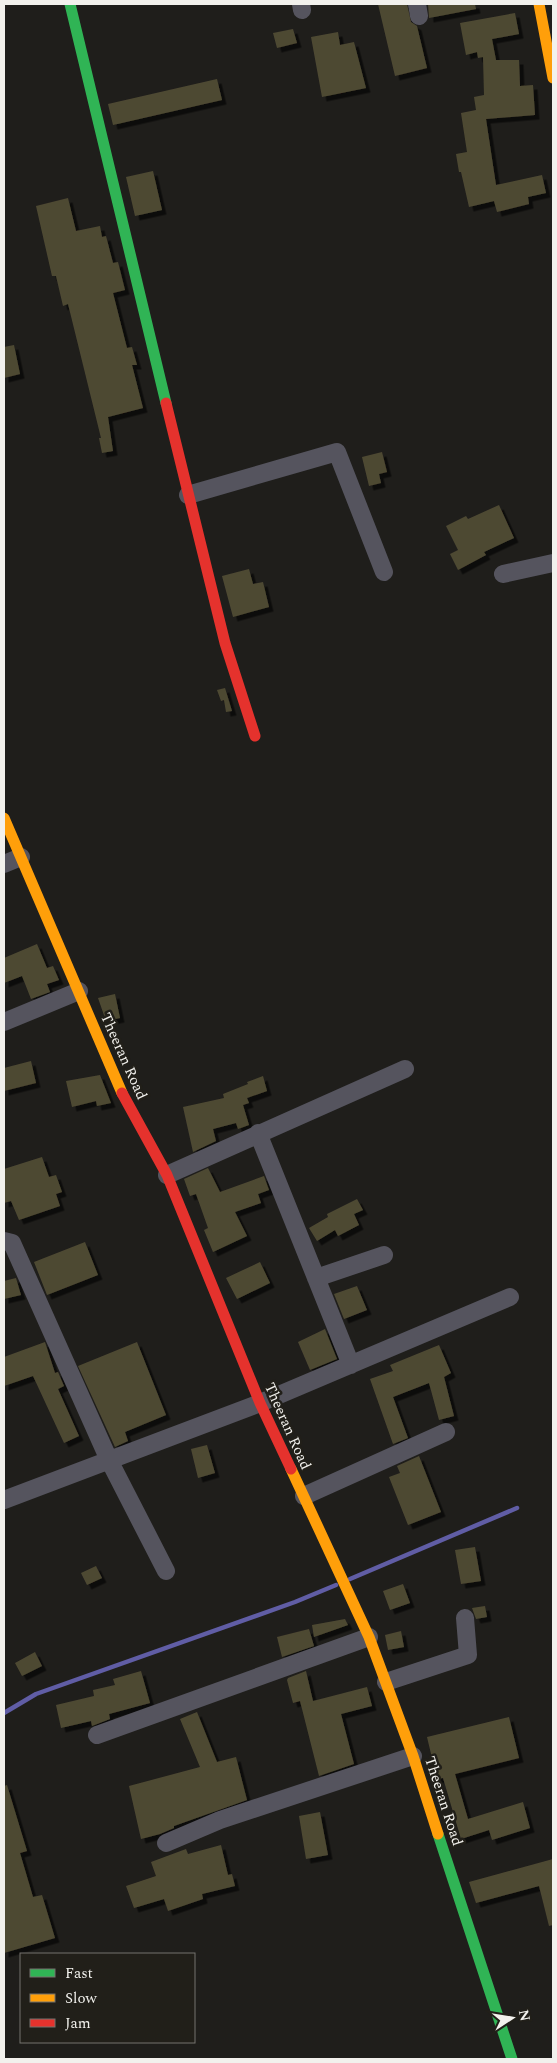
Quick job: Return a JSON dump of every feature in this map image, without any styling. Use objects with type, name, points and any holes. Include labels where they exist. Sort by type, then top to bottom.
[{"type":"street","points":[[70,4],[225,643],[255,736]]},
{"type":"street","points":[[539,4],[553,78]]},
{"type":"street","points":[[188,495],[338,452],[384,572]]},
{"type":"street","points":[[504,574],[553,563]]},
{"type":"street","name":"Theeran Road","points":[[4,818],[124,1097],[167,1175],[260,1403],[369,1637],[413,1756],[512,2059]]},
{"type":"street","points":[[4,864],[21,858]]},
{"type":"street","points":[[4,1022],[79,991]]},
{"type":"street","points":[[167,1175],[404,1069]]},
{"type":"street","points":[[258,1133],[351,1365]]},
{"type":"street","points":[[4,1241],[12,1243],[108,1460],[166,1571]]},
{"type":"street","points":[[316,1278],[384,1255]]},
{"type":"street","points":[[4,1500],[260,1403],[510,1297]]},
{"type":"street","points":[[304,1496],[446,1432]]},
{"type":"street","points":[[386,1682],[468,1655],[465,1618]]},
{"type":"street","points":[[97,1734],[369,1637]]},
{"type":"street","points":[[166,1843],[220,1820],[413,1756]]},
{"type":"building","points":[[378,4],[407,4],[411,22],[417,26],[427,68],[395,76]]},
{"type":"building","points":[[428,4],[475,4],[476,9],[429,18]]},
{"type":"building","points":[[515,13],[519,34],[492,39],[496,60],[519,60],[520,86],[533,85],[535,115],[486,119],[496,185],[542,175],[546,193],[528,197],[529,204],[497,212],[494,201],[469,207],[461,172],[459,172],[456,154],[467,152],[461,113],[476,110],[474,97],[484,95],[483,57],[478,58],[477,52],[466,55],[460,23]]},
{"type":"building","points":[[293,29],[297,43],[277,48],[273,33]]},
{"type":"building","points":[[338,32],[340,45],[354,42],[366,88],[322,97],[311,37]]},
{"type":"building","points":[[217,79],[222,100],[113,125],[108,104]]},
{"type":"building","points":[[153,171],[162,210],[135,216],[126,177]]},
{"type":"building","points":[[68,198],[76,231],[100,226],[102,237],[106,236],[113,263],[118,262],[125,290],[113,293],[127,348],[132,347],[137,365],[132,365],[143,408],[108,417],[113,451],[102,453],[99,438],[101,438],[68,304],[63,306],[56,276],[52,276],[36,206]]},
{"type":"building","points":[[14,345],[20,374],[4,378],[4,347]]},
{"type":"building","points":[[382,452],[387,472],[379,474],[381,483],[369,486],[362,457]]},
{"type":"building","points":[[499,505],[514,538],[484,552],[486,555],[458,570],[450,554],[458,550],[446,526],[466,516],[468,519]]},
{"type":"building","points":[[249,569],[253,584],[263,582],[269,607],[233,617],[222,576]]},
{"type":"building","points":[[225,688],[232,711],[226,712],[224,700],[221,701],[217,690]]},
{"type":"building","points":[[37,944],[47,968],[53,966],[59,980],[47,984],[50,992],[31,999],[22,976],[4,983],[4,958]]},
{"type":"building","points":[[115,994],[120,1018],[106,1021],[98,998]]},
{"type":"building","points":[[31,1061],[36,1083],[4,1091],[4,1068]]},
{"type":"building","points":[[100,1075],[111,1103],[97,1106],[96,1101],[72,1107],[66,1081]]},
{"type":"building","points":[[263,1076],[267,1091],[247,1098],[249,1103],[243,1105],[249,1125],[238,1129],[236,1123],[213,1129],[216,1141],[193,1152],[183,1107],[224,1098],[223,1094]]},
{"type":"building","points":[[42,1157],[49,1177],[56,1175],[62,1192],[56,1194],[60,1206],[19,1220],[11,1201],[4,1203],[4,1169]]},
{"type":"building","points":[[208,1168],[220,1192],[264,1176],[269,1190],[258,1194],[261,1203],[235,1212],[247,1236],[213,1252],[204,1230],[208,1228],[196,1194],[190,1196],[184,1179]]},
{"type":"building","points":[[357,1199],[363,1210],[354,1214],[359,1225],[338,1236],[335,1230],[317,1241],[309,1228],[328,1217],[327,1214]]},
{"type":"building","points":[[85,1242],[98,1275],[47,1295],[34,1262]]},
{"type":"building","points":[[260,1262],[270,1283],[237,1299],[226,1278]]},
{"type":"building","points":[[16,1278],[21,1295],[4,1299],[4,1281]]},
{"type":"building","points":[[357,1286],[367,1310],[344,1319],[334,1294]]},
{"type":"building","points":[[325,1329],[337,1359],[310,1370],[298,1342]]},
{"type":"building","points":[[45,1342],[55,1373],[58,1372],[64,1386],[58,1389],[79,1436],[64,1443],[33,1376],[4,1386],[4,1357]]},
{"type":"building","points":[[137,1342],[166,1415],[125,1432],[128,1441],[115,1447],[78,1366]]},
{"type":"building","points":[[439,1345],[451,1373],[444,1377],[454,1416],[439,1420],[429,1383],[393,1397],[408,1438],[393,1444],[370,1379],[393,1371],[390,1365]]},
{"type":"building","points":[[207,1445],[215,1473],[198,1478],[191,1449]]},
{"type":"building","points":[[419,1456],[441,1512],[408,1525],[389,1477],[400,1473],[397,1466]]},
{"type":"building","points":[[475,1547],[481,1581],[461,1584],[455,1550]]},
{"type":"building","points":[[96,1566],[102,1578],[87,1585],[81,1573]]},
{"type":"building","points":[[403,1584],[410,1603],[390,1610],[383,1591]]},
{"type":"building","points":[[485,1606],[487,1617],[476,1619],[472,1608]]},
{"type":"building","points":[[345,1619],[348,1625],[314,1637],[312,1625]]},
{"type":"building","points":[[309,1629],[314,1646],[282,1657],[277,1637]]},
{"type":"building","points":[[401,1631],[404,1647],[388,1650],[385,1635]]},
{"type":"building","points":[[35,1652],[42,1666],[22,1676],[15,1663]]},
{"type":"building","points":[[141,1671],[150,1703],[109,1714],[110,1719],[92,1726],[91,1721],[61,1728],[56,1705],[94,1696],[93,1690],[115,1685],[113,1679]]},
{"type":"building","points":[[306,1671],[313,1701],[367,1687],[372,1706],[341,1714],[354,1764],[319,1776],[300,1701],[293,1703],[287,1680]]},
{"type":"building","points":[[197,1712],[217,1762],[236,1757],[247,1800],[174,1826],[174,1828],[160,1834],[141,1839],[129,1786],[200,1767],[180,1719]]},
{"type":"building","points":[[509,1717],[519,1758],[455,1774],[468,1819],[523,1802],[530,1828],[492,1840],[489,1830],[461,1839],[443,1778],[437,1779],[427,1737]]},
{"type":"building","points":[[7,1785],[27,1851],[20,1853],[33,1897],[42,1895],[55,1938],[4,1953],[4,1786]]},
{"type":"building","points":[[320,1812],[328,1855],[306,1859],[299,1816]]},
{"type":"building","points":[[221,1845],[228,1875],[232,1874],[235,1886],[202,1894],[203,1899],[168,1911],[164,1899],[134,1908],[126,1886],[156,1876],[151,1862],[186,1849],[188,1854]]},
{"type":"building","points":[[553,1859],[553,1925],[549,1926],[539,1886],[476,1903],[469,1882]]},
{"type":"waterway","points":[[350,1579],[517,1508]]},
{"type":"waterway","points":[[4,1713],[36,1694],[295,1602],[336,1585]]},
{"type":"traffic: fast","points":[[70,4],[166,403]]},
{"type":"traffic: fast","points":[[438,1834],[512,2059]]},
{"type":"traffic: slow","points":[[539,4],[553,78]]},
{"type":"traffic: slow","points":[[4,818],[122,1093]]},
{"type":"traffic: slow","points":[[291,1469],[369,1637],[413,1756],[438,1834]]},
{"type":"traffic: jam","points":[[166,403],[225,643],[255,736]]},
{"type":"traffic: jam","points":[[122,1093],[167,1175],[260,1403],[291,1469]]}]
